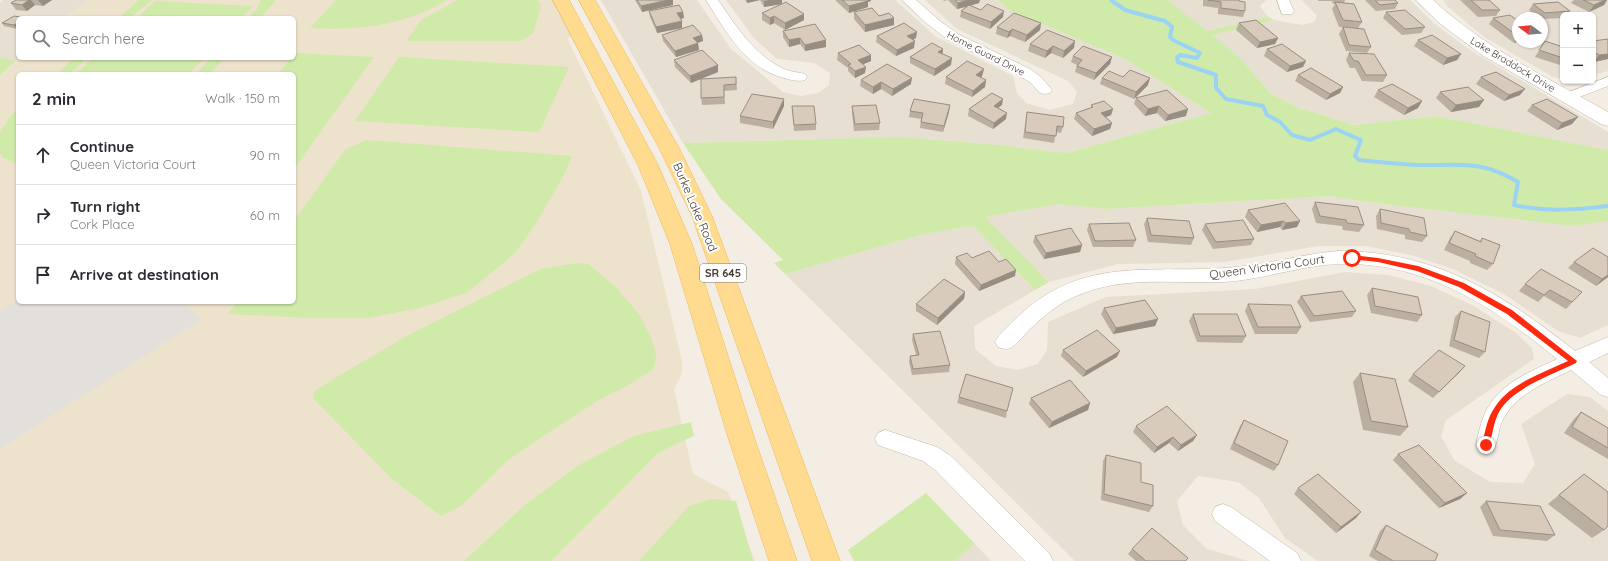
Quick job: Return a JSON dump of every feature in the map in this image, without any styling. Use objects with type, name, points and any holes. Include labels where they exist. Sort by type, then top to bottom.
[{"type":"main road","name":"SR 645","points":[[561,0],[648,165],[682,244],[741,437],[783,561]]},
{"type":"main road","name":"Burke Lake Road","points":[[587,0],[670,148],[702,216],[826,561]]},
{"type":"street","points":[[712,0],[742,42],[765,64],[780,72],[800,77]]},
{"type":"street","name":"Home Guard Drive","points":[[908,0],[952,37],[1024,72],[1037,80],[1045,90]]},
{"type":"street","name":"Lake Braddock Drive","points":[[1424,0],[1439,16],[1464,35],[1500,58],[1608,120]]},
{"type":"street","points":[[1569,97],[1608,81]]},
{"type":"street","name":"Queen Victoria Court","points":[[1005,342],[1034,312],[1047,302],[1069,291],[1096,282],[1136,276],[1233,274],[1273,269],[1322,259],[1352,258],[1378,260],[1418,268],[1461,285],[1510,312],[1608,389]]},
{"type":"street","points":[[1486,445],[1491,422],[1497,409],[1506,398],[1521,386],[1608,345]]},
{"type":"street","points":[[885,439],[930,454],[943,463],[1041,561]]},
{"type":"street","points":[[1223,514],[1289,561]]},
{"type":"shaded area","points":[[3,0],[88,0],[68,16],[16,16],[16,60],[17,60],[16,61],[0,57],[0,3]]},
{"type":"shaded area","points":[[88,0],[559,0],[578,35],[567,38],[641,191],[682,361],[682,373],[674,389],[693,474],[728,492],[755,561],[0,561],[0,75],[18,60],[296,60],[296,16],[68,16]]},
{"type":"shaded area","points":[[601,0],[697,0],[731,49],[783,92],[801,96],[818,93],[829,85],[830,73],[814,63],[777,59],[754,38],[726,0],[895,0],[935,36],[1013,76],[1017,93],[1026,103],[1050,110],[1073,104],[1077,92],[1068,81],[957,29],[925,0],[998,0],[1009,10],[1125,59],[1211,113],[1067,153],[990,144],[897,137],[683,143]]},
{"type":"shaded area","points":[[1168,0],[1266,0],[1260,6],[1268,17],[1207,31]]},
{"type":"shaded area","points":[[1302,0],[1410,0],[1435,24],[1470,50],[1608,132],[1608,150],[1436,116],[1354,125],[1303,110],[1271,94],[1240,58],[1211,35],[1274,20],[1302,25],[1314,22],[1317,16]]},
{"type":"shaded area","points":[[1443,0],[1608,0],[1608,71],[1596,74],[1596,12],[1560,12],[1560,78],[1553,77],[1484,37],[1447,6]]},
{"type":"shaded area","points":[[1330,196],[1390,205],[1573,226],[1608,221],[1608,325],[1580,338],[1558,331],[1504,294],[1453,269],[1411,255],[1366,246],[1319,246],[1225,262],[1118,264],[1049,282],[985,217],[1058,204],[1105,209]]},
{"type":"shaded area","points":[[973,226],[1035,290],[974,326],[975,349],[996,366],[1018,370],[1038,364],[1047,350],[1048,322],[1106,297],[1255,289],[1345,272],[1388,275],[1431,286],[1474,306],[1516,333],[1532,348],[1534,359],[1446,420],[1441,436],[1454,460],[1490,482],[1523,483],[1535,464],[1521,424],[1567,394],[1590,397],[1608,411],[1608,561],[1318,561],[1285,538],[1259,498],[1238,482],[1198,476],[1177,501],[1183,525],[1207,549],[1248,561],[1075,561],[785,274],[920,235]]},
{"type":"shaded area","points":[[16,301],[16,304],[184,304],[202,319],[0,449],[0,310]]},
{"type":"shaded area","points":[[975,544],[991,561],[954,561]]},
{"type":"green space","points":[[139,0],[152,0],[132,16],[121,16]]},
{"type":"green space","points":[[261,0],[276,0],[262,16],[251,16]]},
{"type":"green space","points":[[336,0],[447,0],[431,9],[398,21],[364,27],[328,29],[310,28]]},
{"type":"green space","points":[[458,0],[537,0],[541,5],[533,34],[520,41],[406,41],[421,20]]},
{"type":"green space","points":[[998,0],[1168,0],[1207,31],[1268,17],[1274,20],[1212,35],[1240,58],[1271,94],[1303,110],[1354,125],[1436,116],[1608,150],[1608,221],[1573,226],[1390,205],[1330,196],[1105,209],[1058,204],[985,217],[1049,282],[1035,290],[973,226],[920,235],[785,274],[774,263],[783,260],[721,199],[683,143],[897,137],[990,144],[1067,153],[1211,113],[1125,59],[1009,10]]},
{"type":"green space","points":[[155,1],[253,6],[243,16],[139,16]]},
{"type":"green space","points":[[296,53],[374,57],[296,166],[296,72],[280,72],[289,60],[296,60]]},
{"type":"green space","points":[[0,57],[16,61],[0,75]]},
{"type":"green space","points":[[399,57],[569,67],[539,132],[355,121]]},
{"type":"green space","points":[[72,60],[85,60],[71,72],[59,72]]},
{"type":"green space","points":[[91,60],[202,60],[191,72],[78,72]]},
{"type":"green space","points":[[209,60],[222,60],[212,72],[198,72]]},
{"type":"green space","points":[[16,111],[16,163],[2,157],[0,152],[0,132]]},
{"type":"green space","points":[[366,140],[572,156],[563,177],[536,223],[515,253],[468,292],[424,307],[368,318],[311,318],[228,314],[236,304],[296,304],[296,218],[345,150]]},
{"type":"green space","points":[[578,263],[588,264],[616,287],[641,317],[656,353],[655,363],[652,370],[625,387],[602,398],[507,461],[461,506],[441,516],[392,479],[313,398],[315,391],[412,333],[541,269]]},
{"type":"green space","points":[[691,422],[694,436],[658,453],[551,561],[464,561],[525,505],[579,465],[634,436]]},
{"type":"green space","points":[[926,493],[975,544],[954,561],[854,561],[848,550]]},
{"type":"green space","points":[[711,499],[736,501],[753,561],[639,561],[689,506]]},
{"type":"building","points":[[16,0],[29,0],[22,5],[11,3]]},
{"type":"building","points":[[637,0],[668,0],[641,6]]},
{"type":"building","points":[[842,0],[867,0],[868,1],[849,6]]},
{"type":"building","points":[[955,0],[968,0],[958,3]]},
{"type":"building","points":[[1208,0],[1239,0],[1245,2],[1245,11],[1221,8],[1221,2]]},
{"type":"building","points":[[1375,0],[1395,0],[1398,3],[1380,5]]},
{"type":"building","points":[[1471,0],[1489,0],[1500,10],[1482,10]]},
{"type":"building","points":[[1583,0],[1605,0],[1594,5]]},
{"type":"building","points":[[786,2],[804,14],[785,23],[774,16],[770,18],[762,13]]},
{"type":"building","points":[[1335,2],[1354,4],[1362,22],[1343,20]]},
{"type":"building","points":[[1558,2],[1570,11],[1544,12],[1533,4]]},
{"type":"building","points":[[987,4],[1004,11],[991,22],[961,11],[969,5],[981,10]]},
{"type":"building","points":[[679,5],[683,12],[677,13],[682,21],[656,27],[649,11]]},
{"type":"building","points":[[872,8],[879,16],[889,13],[894,18],[865,25],[854,12]]},
{"type":"building","points":[[1405,10],[1425,27],[1405,29],[1386,12]]},
{"type":"building","points":[[1014,13],[1041,23],[1027,35],[1012,29],[1009,32],[997,27]]},
{"type":"building","points":[[1510,15],[1512,16],[1512,32],[1493,18]]},
{"type":"building","points":[[16,16],[16,24],[14,25],[2,23]]},
{"type":"building","points":[[1256,20],[1278,38],[1260,42],[1239,23]]},
{"type":"building","points":[[904,23],[917,32],[907,36],[915,41],[897,50],[877,36]]},
{"type":"building","points":[[815,24],[826,40],[805,45],[800,38],[789,40],[783,31]]},
{"type":"building","points":[[693,25],[702,35],[693,38],[698,43],[675,51],[662,35]]},
{"type":"building","points":[[1343,27],[1364,29],[1371,47],[1349,45]]},
{"type":"building","points":[[1047,30],[1075,41],[1064,51],[1053,46],[1047,51],[1030,44]]},
{"type":"building","points":[[1432,35],[1461,54],[1447,58],[1418,40]]},
{"type":"building","points":[[1608,39],[1608,54],[1599,55],[1596,53],[1596,41]]},
{"type":"building","points":[[1548,42],[1560,46],[1560,57],[1539,50],[1540,48],[1548,48]]},
{"type":"building","points":[[932,43],[943,49],[938,52],[952,58],[935,69],[910,57]]},
{"type":"building","points":[[1282,44],[1306,61],[1290,66],[1267,49]]},
{"type":"building","points":[[859,45],[871,55],[858,60],[866,67],[855,71],[848,65],[851,64],[838,53]]},
{"type":"building","points":[[1083,46],[1112,57],[1096,73],[1077,66],[1082,60],[1073,56]]},
{"type":"building","points":[[702,50],[718,65],[690,76],[674,60]]},
{"type":"building","points":[[1349,53],[1374,54],[1387,75],[1366,75],[1358,61],[1354,61]]},
{"type":"building","points":[[967,61],[984,69],[976,75],[986,80],[973,91],[946,77]]},
{"type":"building","points":[[887,64],[912,78],[893,89],[881,82],[873,87],[861,80]]},
{"type":"building","points":[[1311,68],[1343,87],[1330,94],[1298,75]]},
{"type":"building","points":[[1130,70],[1150,78],[1136,92],[1102,78],[1109,71],[1123,77]]},
{"type":"building","points":[[1496,72],[1525,89],[1509,95],[1481,77]]},
{"type":"building","points":[[736,77],[736,84],[724,85],[724,97],[701,98],[701,79]]},
{"type":"building","points":[[1392,84],[1422,101],[1408,108],[1378,90]]},
{"type":"building","points":[[1468,87],[1484,100],[1456,105],[1440,92]]},
{"type":"building","points":[[1167,90],[1188,109],[1168,115],[1159,106],[1148,109],[1136,98]]},
{"type":"building","points":[[992,93],[1003,99],[994,106],[1007,113],[994,123],[969,109]]},
{"type":"building","points":[[752,94],[784,99],[773,122],[740,116]]},
{"type":"building","points":[[914,99],[950,105],[944,126],[921,122],[923,113],[910,111]]},
{"type":"building","points":[[1547,99],[1578,117],[1562,123],[1532,105]]},
{"type":"building","points":[[1104,101],[1113,109],[1101,113],[1112,123],[1094,129],[1076,113],[1093,107],[1091,105]]},
{"type":"building","points":[[876,105],[880,123],[855,124],[852,106]]},
{"type":"building","points":[[792,106],[814,106],[816,124],[794,125]]},
{"type":"building","points":[[1027,112],[1064,117],[1063,127],[1057,126],[1056,136],[1025,132]]},
{"type":"building","points":[[1315,202],[1358,207],[1364,225],[1347,223],[1346,220],[1320,216]]},
{"type":"building","points":[[1285,203],[1300,221],[1286,223],[1283,221],[1261,225],[1248,210]]},
{"type":"building","points":[[1380,209],[1424,218],[1427,236],[1410,232],[1409,229],[1381,223]]},
{"type":"building","points":[[1147,218],[1189,221],[1194,238],[1151,235]]},
{"type":"building","points":[[1243,220],[1254,239],[1216,242],[1205,224]]},
{"type":"building","points":[[1129,223],[1136,240],[1095,241],[1089,224]]},
{"type":"building","points":[[1071,228],[1082,245],[1046,253],[1035,236]]},
{"type":"building","points":[[1455,231],[1481,242],[1482,238],[1500,245],[1493,264],[1475,256],[1476,254],[1449,243]]},
{"type":"building","points":[[1593,248],[1608,257],[1608,275],[1602,279],[1574,262]]},
{"type":"building","points":[[989,251],[999,262],[1006,259],[1016,270],[981,285],[956,257],[967,253],[972,258]]},
{"type":"building","points":[[1541,269],[1582,292],[1572,302],[1550,290],[1544,295],[1525,284]]},
{"type":"building","points":[[944,279],[965,292],[938,318],[916,304]]},
{"type":"building","points":[[1372,288],[1418,297],[1422,315],[1375,306]]},
{"type":"building","points":[[1342,291],[1356,311],[1314,316],[1301,296]]},
{"type":"building","points":[[1145,300],[1158,319],[1116,328],[1104,308]]},
{"type":"building","points":[[1248,304],[1291,305],[1301,327],[1258,327]]},
{"type":"building","points":[[1461,311],[1490,322],[1485,352],[1454,340]]},
{"type":"building","points":[[1193,314],[1237,314],[1246,336],[1200,336]]},
{"type":"building","points":[[1097,330],[1120,351],[1086,371],[1063,350]]},
{"type":"building","points":[[940,331],[950,365],[913,369],[910,356],[919,355],[913,334]]},
{"type":"building","points":[[1439,350],[1465,366],[1439,392],[1413,374]]},
{"type":"building","points":[[1360,373],[1395,379],[1408,427],[1371,421]]},
{"type":"building","points":[[966,374],[1013,388],[1007,411],[959,397]]},
{"type":"building","points":[[1070,380],[1090,403],[1052,422],[1031,398]]},
{"type":"building","points":[[1167,406],[1197,435],[1181,445],[1173,437],[1157,447],[1136,426]]},
{"type":"building","points":[[1581,412],[1608,428],[1608,448],[1572,427]]},
{"type":"building","points":[[1244,420],[1288,441],[1278,465],[1234,443]]},
{"type":"building","points":[[1419,445],[1467,493],[1445,503],[1398,454]]},
{"type":"building","points":[[1106,455],[1141,463],[1141,482],[1153,485],[1153,506],[1104,494]]},
{"type":"building","points":[[1318,474],[1361,512],[1341,527],[1298,488]]},
{"type":"building","points":[[1584,474],[1608,492],[1608,526],[1604,530],[1559,495]]},
{"type":"building","points":[[1486,501],[1540,506],[1555,535],[1500,530]]},
{"type":"building","points":[[1386,525],[1438,554],[1435,561],[1393,561],[1375,550]]},
{"type":"building","points":[[1152,528],[1188,558],[1185,561],[1146,561],[1132,549]]},
{"type":"waterway","points":[[1111,0],[1125,10],[1165,21],[1172,27],[1170,37],[1173,40],[1200,53],[1197,58],[1180,55],[1177,58],[1178,62],[1216,75],[1216,88],[1226,99],[1263,106],[1267,115],[1280,122],[1292,135],[1310,140],[1336,129],[1361,140],[1355,156],[1359,160],[1395,164],[1469,165],[1492,170],[1518,182],[1514,205],[1538,209],[1561,210],[1608,206]]},
{"type":"route","points":[[1352,258],[1390,262],[1418,268],[1446,278],[1486,297],[1510,312],[1573,361],[1521,386],[1506,398],[1497,409],[1491,422],[1486,445]]}]
